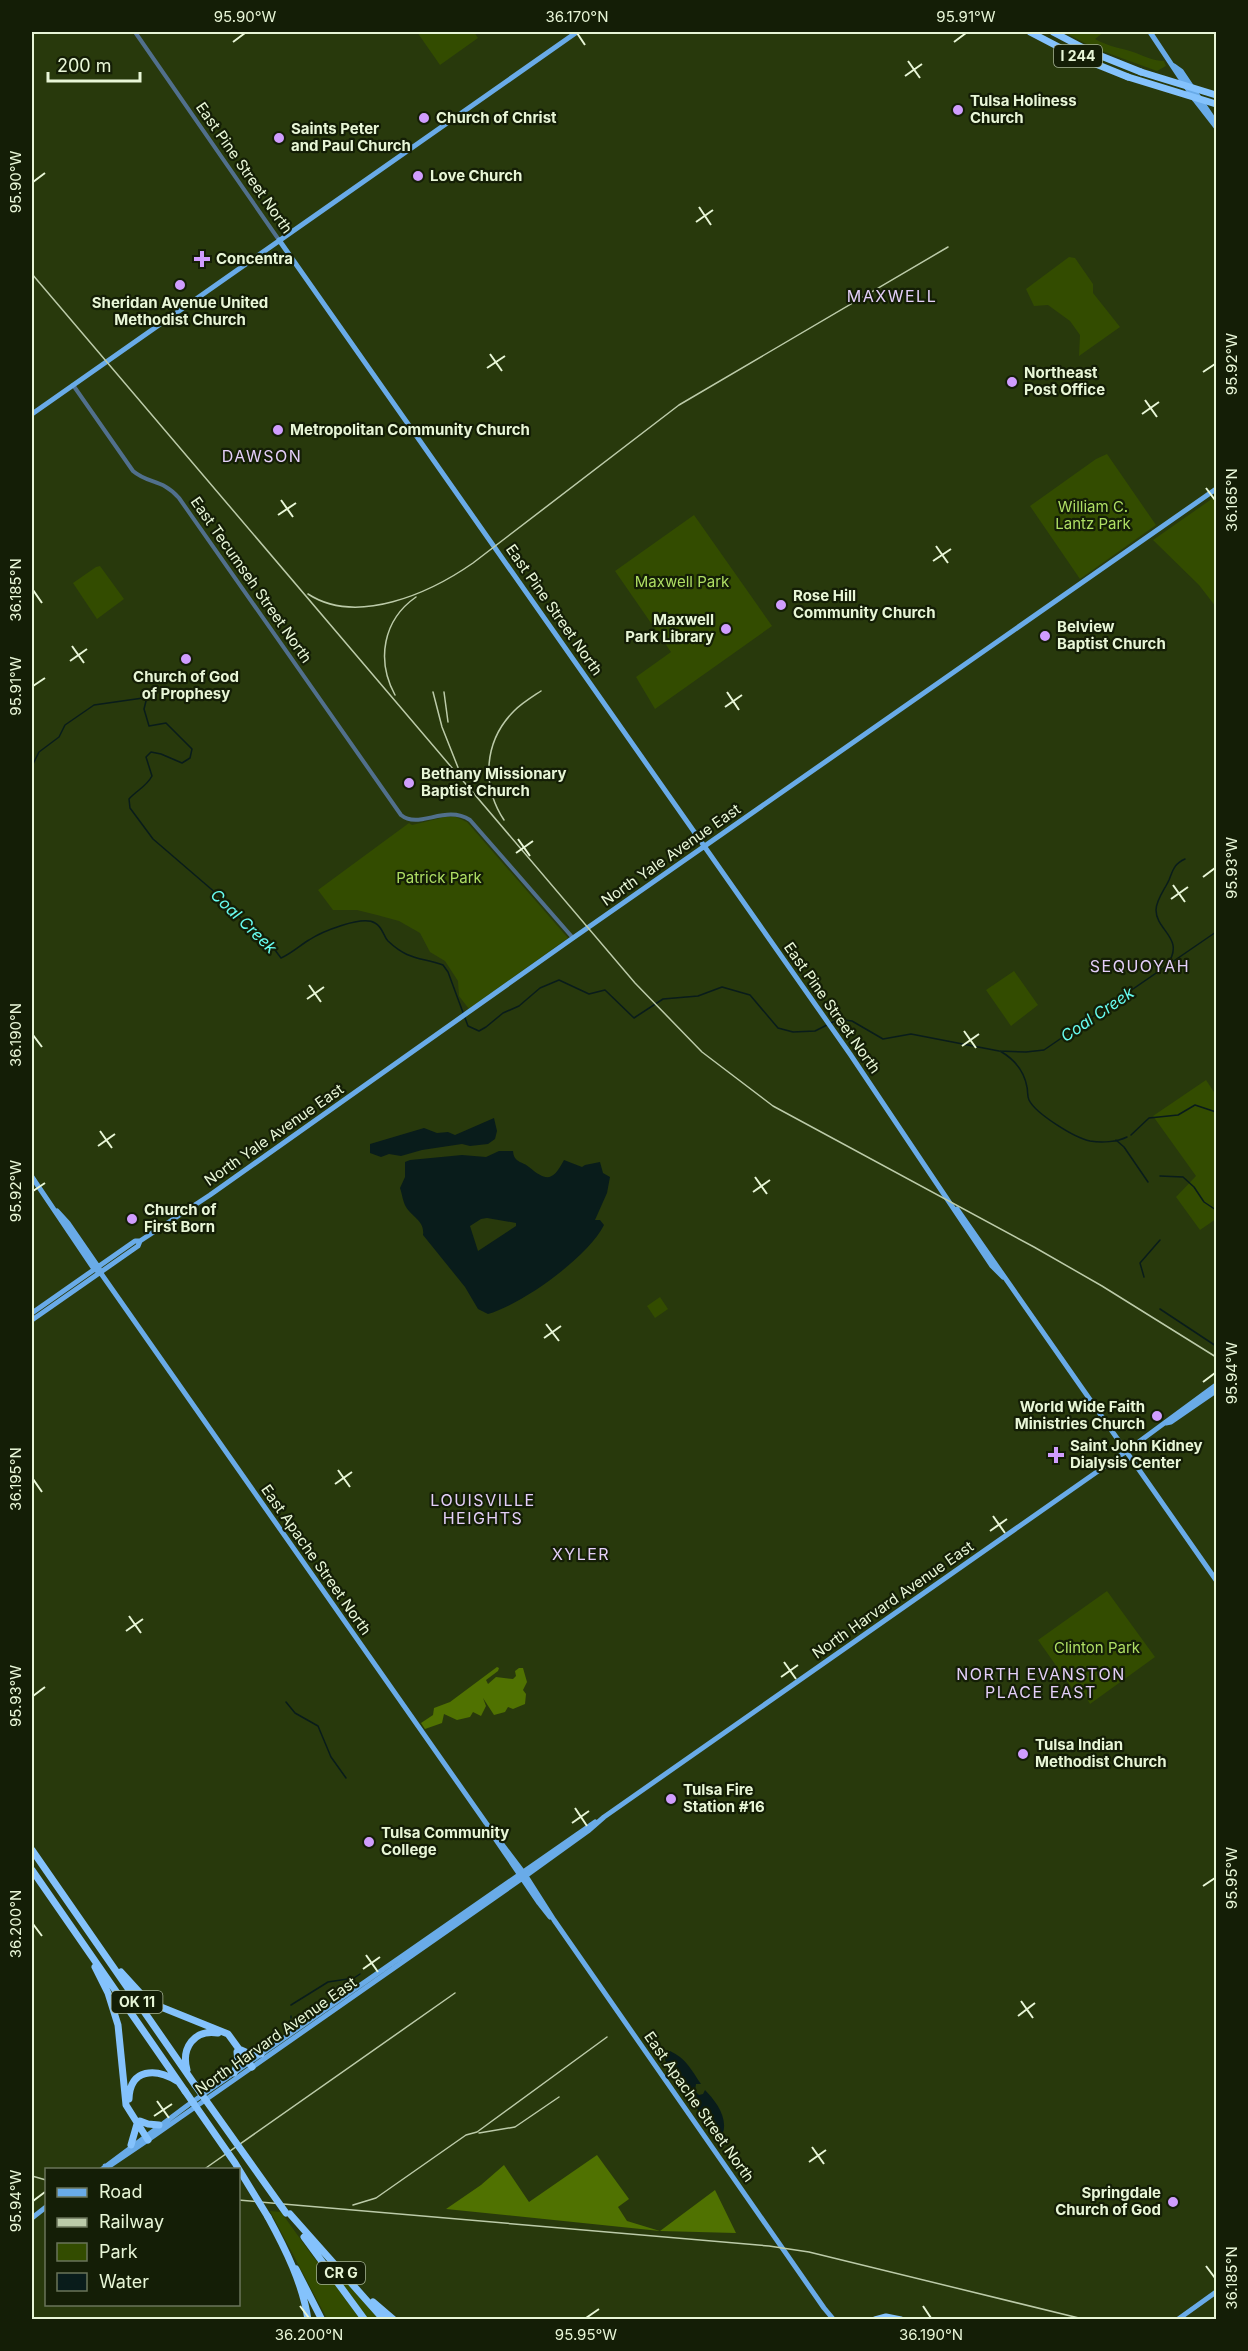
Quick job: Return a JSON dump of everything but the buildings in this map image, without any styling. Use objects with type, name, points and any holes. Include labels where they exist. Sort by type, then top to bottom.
[{"type":"highway","name":"I 244","points":[[1030,32],[1076,56],[1128,77],[1216,104]]},
{"type":"highway","name":"I 244","points":[[1053,32],[1091,52],[1141,72],[1216,95]]},
{"type":"highway","name":"OK 11","points":[[32,1850],[262,2178]]},
{"type":"highway","name":"OK 11","points":[[32,1870],[238,2168]]},
{"type":"highway","points":[[86,1928],[142,1995],[170,2012],[232,2037],[249,2066]]},
{"type":"highway","points":[[83,1944],[116,2014],[126,2104],[148,2137]]},
{"type":"highway","points":[[189,2075],[185,2055],[189,2044],[200,2035],[210,2032],[218,2033],[229,2040],[239,2051],[261,2054]]},
{"type":"highway","points":[[234,2073],[239,2051]]},
{"type":"highway","points":[[131,2145],[138,2123],[129,2099],[130,2089],[137,2078],[148,2072],[156,2071],[179,2082]]},
{"type":"highway","points":[[138,2123],[159,2125]]},
{"type":"highway","name":"OK 11","points":[[240,2171],[282,2243],[304,2300],[308,2319]]},
{"type":"highway","name":"CR G","points":[[262,2178],[288,2213],[384,2319]]},
{"type":"highway","points":[[288,2213],[365,2319]]},
{"type":"highway","points":[[299,2225],[367,2296],[394,2319]]},
{"type":"highway","name":"CR G","points":[[282,2243],[322,2319]]},
{"type":"highway","points":[[875,2319],[888,2317],[901,2319]]},
{"type":"main road","points":[[32,414],[577,32]]},
{"type":"main road","points":[[1150,32],[1174,66],[1185,77],[1216,126]]},
{"type":"main road","name":"East Pine Street North","points":[[279,240],[1216,1580]]},
{"type":"main road","name":"North Yale Avenue East","points":[[32,1313],[97,1269],[138,1246],[140,1241],[210,1195],[573,938],[1216,489]]},
{"type":"main road","name":"East Apache Street North","points":[[32,1177],[50,1204],[68,1223],[97,1269],[554,1920],[830,2319]]},
{"type":"main road","name":"North Yale Avenue East","points":[[32,1320],[97,1269]]},
{"type":"main road","name":"North Harvard Avenue East","points":[[1195,1403],[1216,1385]]},
{"type":"main road","name":"North Harvard Avenue East","points":[[103,2168],[131,2145],[148,2137],[159,2125],[234,2073],[249,2066],[261,2054],[461,1922],[586,1827],[604,1817],[1166,1423],[1168,1419],[1216,1391]]},
{"type":"main road","name":"North Harvard Avenue East","points":[[103,2168],[111,2165],[371,1980]]},
{"type":"main road","points":[[32,2218],[45,2208]]},
{"type":"main road","points":[[1177,2319],[1216,2292]]},
{"type":"main road","name":"East Apache Street North","points":[[824,2308],[834,2319]]},
{"type":"street","name":"East Pine Street North","points":[[135,32],[279,240]]},
{"type":"street","name":"East Tecumseh Street North","points":[[73,385],[133,471],[164,484],[178,498],[401,815],[412,821],[446,813],[461,815],[470,820],[573,938]]},
{"type":"green space","points":[[417,32],[474,32],[478,38],[440,65]]},
{"type":"green space","points":[[1064,32],[1104,32],[1095,39],[1150,59],[1164,61],[1166,66],[1157,71],[1094,48]]},
{"type":"green space","points":[[1069,257],[1075,258],[1093,284],[1093,293],[1120,327],[1079,356],[1080,335],[1070,321],[1048,305],[1034,306],[1026,289]]},
{"type":"green space","name":"William C. Lantz Park","points":[[1107,454],[1156,525],[1080,579],[1030,506],[1096,459]]},
{"type":"green space","points":[[1216,496],[1216,607],[1199,585],[1153,540]]},
{"type":"green space","name":"Maxwell Park","points":[[694,515],[772,626],[655,709],[636,677],[671,652],[615,571]]},
{"type":"green space","points":[[100,566],[124,599],[97,619],[73,583]]},
{"type":"green space","name":"Patrick Park","points":[[445,817],[456,817],[467,822],[568,938],[469,1009],[459,996],[458,981],[445,961],[430,952],[420,933],[399,921],[377,915],[357,910],[333,910],[318,890],[409,823],[412,825]]},
{"type":"green space","points":[[1014,971],[1038,1005],[1011,1026],[986,990]]},
{"type":"green space","points":[[1206,1080],[1216,1095],[1216,1219],[1200,1230],[1176,1197],[1196,1176],[1153,1116]]},
{"type":"green space","points":[[660,1297],[668,1309],[655,1318],[647,1306]]},
{"type":"green space","name":"Clinton Park","points":[[1107,1591],[1155,1657],[1090,1704],[1082,1690],[1074,1691],[1038,1640]]},
{"type":"green space","points":[[497,1667],[498,1671],[486,1680],[488,1684],[496,1677],[513,1679],[516,1676],[515,1671],[523,1668],[527,1682],[523,1690],[526,1694],[525,1704],[513,1709],[508,1707],[505,1712],[494,1715],[483,1698],[486,1706],[481,1716],[473,1712],[470,1717],[457,1720],[444,1714],[442,1723],[425,1729],[421,1723],[433,1715],[434,1708],[450,1702]]},
{"type":"green space","points":[[597,2155],[629,2199],[618,2207],[627,2221],[660,2231],[446,2209],[481,2185],[504,2165],[529,2202]]},
{"type":"green space","points":[[715,2190],[736,2233],[660,2231]]},
{"type":"green space","points":[[270,2211],[281,2212],[314,2258],[350,2300],[362,2319],[329,2319],[326,2317]]},
{"type":"green space","points":[[325,2260],[381,2319],[368,2319]]},
{"type":"water","points":[[494,1118],[497,1131],[495,1139],[488,1144],[470,1146],[462,1144],[422,1150],[401,1156],[389,1154],[381,1157],[370,1153],[370,1144],[424,1128],[437,1133],[448,1132],[455,1135]]},
{"type":"water","points":[[499,1151],[513,1151],[517,1160],[545,1177],[553,1175],[564,1160],[582,1167],[600,1162],[603,1173],[610,1177],[607,1193],[595,1220],[600,1220],[604,1225],[596,1238],[569,1265],[536,1290],[488,1314],[478,1309],[465,1287],[423,1235],[422,1226],[406,1207],[400,1188],[405,1177],[405,1162],[410,1160],[462,1155],[486,1157]],"holes":[[[487,1218],[516,1223],[516,1226],[478,1251],[470,1226]]]},
{"type":"water","points":[[670,2051],[684,2061],[701,2084],[696,2084],[695,2091],[699,2095],[705,2090],[716,2104],[724,2121],[723,2133],[716,2134],[691,2101],[665,2060],[666,2054]]},
{"type":"waterway","name":"Coal Creek","points":[[32,766],[39,752],[59,737],[65,725],[94,705],[143,698],[146,701],[144,709],[149,726],[166,723],[192,749],[190,758],[182,763],[151,752],[146,757],[152,776],[129,799],[130,808],[153,839],[232,907],[243,922],[266,938],[281,958],[305,942],[332,929],[361,921],[375,923],[388,941],[402,952],[443,965],[448,972],[468,1026],[479,1031],[503,1013],[519,1006],[540,988],[559,980],[589,994],[605,990],[634,1018],[663,999],[698,996],[722,987],[750,995],[778,1028],[793,1032],[815,1031],[837,1020],[845,1020],[852,1021],[883,1039],[911,1034],[999,1051],[1044,1050],[1216,932]]},
{"type":"waterway","points":[[1167,965],[1172,956],[1172,941],[1160,924],[1156,906],[1174,868],[1185,859]]},
{"type":"waterway","name":"Coal Creek","points":[[1000,1051],[1014,1061],[1021,1070],[1026,1081],[1028,1098],[1033,1106],[1056,1125],[1090,1141],[1109,1142],[1127,1137]]},
{"type":"waterway","name":"Coal Creek","points":[[1131,1135],[1149,1118],[1178,1115],[1195,1105],[1216,1112]]},
{"type":"waterway","points":[[1116,1140],[1124,1147],[1148,1182]]},
{"type":"waterway","points":[[1160,1176],[1183,1177],[1194,1187],[1204,1202],[1216,1210]]},
{"type":"waterway","points":[[1144,1277],[1140,1263],[1160,1240]]},
{"type":"waterway","points":[[1160,1309],[1216,1346]]},
{"type":"waterway","points":[[286,1702],[295,1713],[318,1726],[331,1757],[346,1778]]},
{"type":"waterway","points":[[291,2005],[328,1982],[354,1978],[360,1974]]},
{"type":"railway","points":[[308,594],[327,603],[348,607],[370,606],[393,602],[436,585],[473,563],[679,405],[948,247]]},
{"type":"railway","points":[[32,274],[635,983],[702,1052],[773,1106],[1034,1247],[1216,1357]]},
{"type":"railway","points":[[395,695],[386,668],[386,642],[396,617],[416,597]]},
{"type":"railway","points":[[504,820],[497,806],[489,778],[492,749],[504,723],[514,711],[541,691]]},
{"type":"railway","points":[[433,692],[442,727],[459,770]]},
{"type":"railway","points":[[444,692],[448,722]]},
{"type":"railway","points":[[206,2168],[455,1993]]},
{"type":"railway","points":[[353,2205],[376,2198],[466,2135],[477,2132],[607,2037]]},
{"type":"railway","points":[[479,2133],[515,2127],[559,2097]]},
{"type":"railway","points":[[32,2176],[45,2180]]},
{"type":"railway","points":[[240,2200],[769,2246],[809,2252],[1087,2320]]},
{"type":"place","name":"Tulsa Holiness Church","points":[[958,110]]},
{"type":"place","name":"Church of Christ","points":[[424,118]]},
{"type":"place","name":"Saints Peter and Paul Church","points":[[279,138]]},
{"type":"place","name":"Love Church","points":[[418,176]]},
{"type":"place","name":"Concentra","points":[[202,259]]},
{"type":"place","name":"Sheridan Avenue United Methodist Church","points":[[180,285]]},
{"type":"place","name":"Northeast Post Office","points":[[1012,382]]},
{"type":"place","name":"Metropolitan Community Church","points":[[278,430]]},
{"type":"place","name":"Rose Hill Community Church","points":[[781,605]]},
{"type":"place","name":"Maxwell Park Library","points":[[726,629]]},
{"type":"place","name":"Belview Baptist Church","points":[[1045,636]]},
{"type":"place","name":"Church of God of Prophesy","points":[[186,659]]},
{"type":"place","name":"Bethany Missionary Baptist Church","points":[[409,783]]},
{"type":"place","name":"Church of First Born","points":[[132,1219]]},
{"type":"place","name":"World Wide Faith Ministries Church","points":[[1157,1416]]},
{"type":"place","name":"Saint John Kidney Dialysis Center","points":[[1056,1455]]},
{"type":"place","name":"Tulsa Indian Methodist Church","points":[[1023,1754]]},
{"type":"place","name":"Tulsa Fire Station #16","points":[[671,1799]]},
{"type":"place","name":"Tulsa Community College","points":[[369,1842]]},
{"type":"place","name":"Springdale Church of God","points":[[1173,2202]]},
{"type":"district","name":"MAXWELL","points":[[892,296]]},
{"type":"district","name":"DAWSON","points":[[262,456]]},
{"type":"district","name":"SEQUOYAH","points":[[1140,966]]},
{"type":"district","name":"LOUISVILLE HEIGHTS","points":[[483,1509]]},
{"type":"district","name":"XYLER","points":[[581,1554]]},
{"type":"district","name":"NORTH EVANSTON PLACE EAST","points":[[1041,1683]]}]
